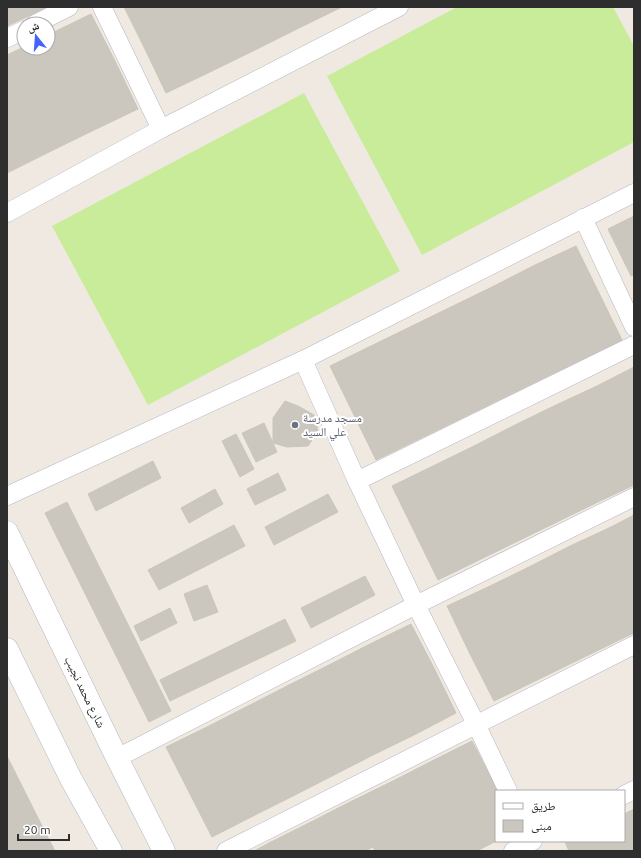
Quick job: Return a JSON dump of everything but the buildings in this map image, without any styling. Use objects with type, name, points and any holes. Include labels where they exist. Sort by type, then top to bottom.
[{"type":"main road","name":"شارع محمد نجيب","points":[[7,532],[164,851]]},
{"type":"main road","points":[[7,649],[12,671],[111,851]]},
{"type":"street","points":[[51,16],[69,7]]},
{"type":"street","points":[[102,7],[161,129]]},
{"type":"street","points":[[7,213],[161,129],[399,7]]},
{"type":"street","points":[[7,496],[303,360],[634,193]]},
{"type":"street","points":[[583,218],[634,327]]},
{"type":"street","points":[[356,481],[634,345]]},
{"type":"street","points":[[303,360],[356,481],[508,790]]},
{"type":"street","points":[[117,758],[416,605],[634,497]]},
{"type":"street","points":[[226,851],[634,645]]},
{"type":"street","points":[[625,794],[634,790]]},
{"type":"street","points":[[513,851],[532,844]]},
{"type":"green space","points":[[457,7],[613,7],[634,46],[634,142],[422,255],[327,76]]},
{"type":"green space","points":[[304,93],[400,271],[148,405],[52,226]]},
{"type":"place","name":"مسجد مدرسة علي السيد","points":[[295,425]]}]
